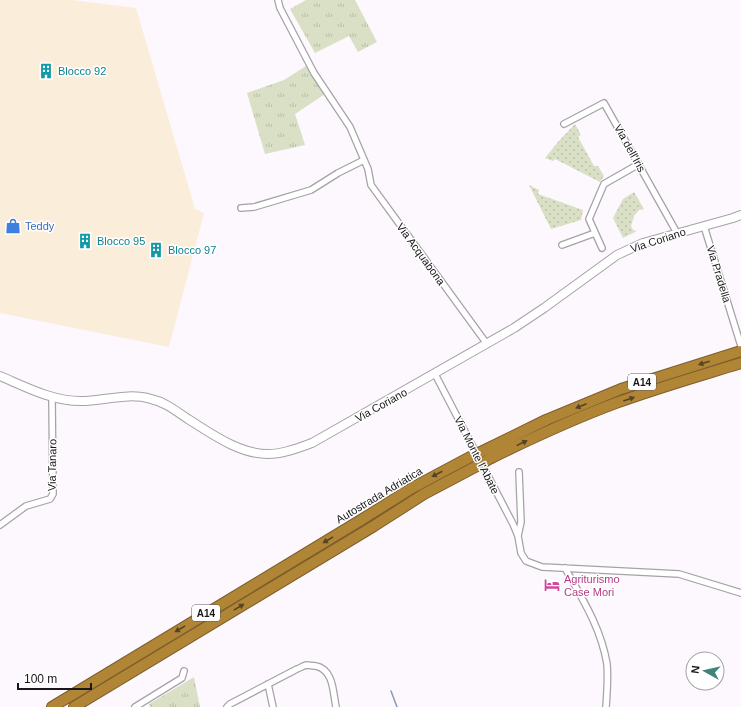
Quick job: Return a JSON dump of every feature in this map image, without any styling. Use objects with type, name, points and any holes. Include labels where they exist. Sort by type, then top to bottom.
[{"type":"highway","name":"Autostrada Adriatica","points":[[74,707],[374,526],[424,494],[477,466],[489,454],[546,420],[621,389],[741,351]]},
{"type":"highway","name":"Autostrada Adriatica","points":[[52,707],[412,488],[472,456],[489,454],[524,442],[553,428],[616,403],[692,377],[741,363]]},
{"type":"main road","name":"Via Coriano","points":[[0,376],[52,398],[82,401],[130,396],[150,398],[169,406],[214,436],[237,447],[254,453],[268,454],[285,452],[312,443],[514,328],[617,255],[643,243],[741,215]]},
{"type":"street","name":"Via Acquabona","points":[[278,0],[280,8],[314,73],[350,127],[368,169],[371,185],[487,344]]},
{"type":"street","name":"Via dell'Iris","points":[[564,124],[604,103],[677,233]]},
{"type":"street","points":[[241,208],[254,207],[311,190],[338,173],[364,160]]},
{"type":"street","points":[[602,248],[589,219],[604,184],[639,164]]},
{"type":"street","name":"Via Pradella","points":[[704,226],[740,346]]},
{"type":"street","points":[[562,245],[595,233]]},
{"type":"street","name":"Via Monte l'Abate","points":[[435,374],[513,524],[518,536],[521,553],[526,561],[542,567],[679,574],[741,593]]},
{"type":"street","name":"Via Tanaro","points":[[0,525],[26,506],[50,499],[53,494],[52,398]]},
{"type":"street","name":"Via Monte l'Abate","points":[[518,536],[521,522],[519,472]]},
{"type":"street","points":[[564,568],[595,622],[607,664],[606,707]]},
{"type":"street","points":[[227,707],[230,704],[297,669],[310,665],[323,669],[328,675],[332,683],[336,707]]},
{"type":"street","points":[[135,707],[182,678],[184,671]]},
{"type":"street","points":[[268,684],[273,707]]},
{"type":"shaded area","points":[[0,0],[72,0],[136,8],[195,209],[204,213],[169,347],[0,313]]},
{"type":"green space","points":[[306,0],[355,0],[377,42],[358,52],[349,36],[315,53],[290,9]]},
{"type":"green space","points":[[306,66],[325,94],[295,114],[305,145],[265,154],[247,93],[284,80]]},
{"type":"green space","points":[[575,124],[581,135],[578,137],[594,166],[598,166],[604,176],[600,182],[555,159],[553,161],[545,158]]},
{"type":"green space","points":[[529,185],[539,190],[538,194],[583,210],[581,220],[551,229]]},
{"type":"green space","points":[[634,192],[644,209],[639,210],[634,216],[631,226],[633,230],[637,231],[623,238],[613,218],[623,199]]},
{"type":"green space","points":[[194,677],[200,707],[150,707],[149,704]]},
{"type":"waterway","points":[[391,691],[397,707]]},
{"type":"place","name":"Blocco 92","points":[[46,71]]},
{"type":"place","name":"Teddy","points":[[13,226]]},
{"type":"place","name":"Blocco 95","points":[[85,241]]},
{"type":"place","name":"Blocco 97","points":[[156,250]]},
{"type":"place","name":"Agriturismo Case Mori","points":[[552,585]]}]
